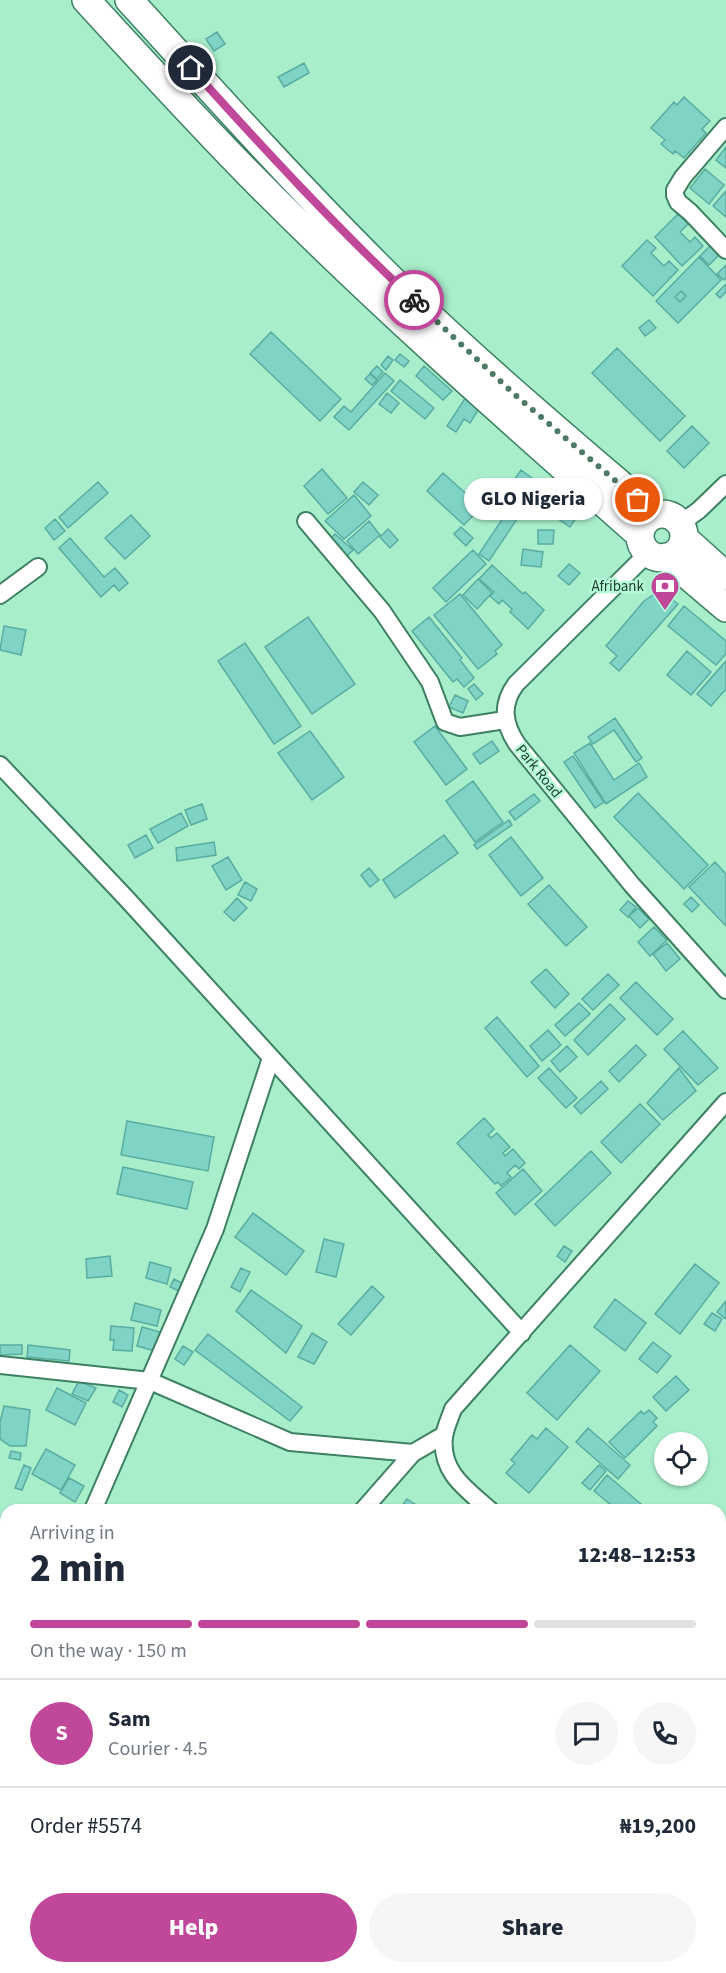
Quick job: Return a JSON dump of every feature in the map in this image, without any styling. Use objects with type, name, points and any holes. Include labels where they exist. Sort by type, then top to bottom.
[{"type":"main road","points":[[86,0],[248,172],[399,318],[510,420],[662,537],[726,576]]},
{"type":"main road","points":[[138,10],[264,149],[379,267],[662,537],[726,608]]},
{"type":"street","points":[[726,127],[678,183],[675,195],[678,202],[726,250]]},
{"type":"street","points":[[306,522],[388,620],[430,682],[445,722],[460,727],[505,720],[507,698],[516,684],[662,537],[699,510],[726,484]]},
{"type":"street","points":[[0,595],[38,567]]},
{"type":"street","name":"Park Road","points":[[505,720],[517,744],[632,885],[726,990]]},
{"type":"street","points":[[0,765],[126,898],[522,1334]]},
{"type":"street","points":[[96,1504],[215,1229],[272,1058]]},
{"type":"street","points":[[483,1504],[457,1481],[444,1458],[444,1435],[453,1409],[726,1102]]},
{"type":"street","points":[[0,1365],[150,1381],[290,1442],[413,1453]]},
{"type":"street","points":[[368,1504],[413,1453],[444,1435]]},
{"type":"building","points":[[217,32],[225,44],[214,51],[206,39]]},
{"type":"building","points":[[304,63],[309,73],[284,87],[278,77]]},
{"type":"building","points":[[684,97],[710,121],[702,129],[706,133],[684,158],[675,151],[673,154],[661,144],[665,140],[651,128],[674,102],[677,105]]},
{"type":"building","points":[[726,147],[726,168],[716,160]]},
{"type":"building","points":[[705,169],[724,185],[709,204],[690,188]]},
{"type":"building","points":[[726,191],[726,217],[713,206]]},
{"type":"building","points":[[678,214],[688,224],[680,232],[690,242],[695,237],[703,246],[682,266],[655,237]]},
{"type":"building","points":[[647,240],[656,248],[651,253],[664,266],[669,261],[678,270],[653,296],[622,266]]},
{"type":"building","points":[[713,243],[722,252],[709,265],[700,256]]},
{"type":"building","points":[[699,257],[721,280],[678,323],[656,301]],"holes":[[[681,291],[686,296],[680,302],[675,297]]]},
{"type":"building","points":[[726,265],[726,278],[724,280],[717,274]]},
{"type":"building","points":[[726,284],[726,292],[720,298],[716,294]]},
{"type":"building","points":[[681,291],[686,296],[680,302],[675,297]]},
{"type":"building","points":[[649,320],[656,328],[645,336],[639,328]]},
{"type":"building","points":[[271,332],[341,399],[320,421],[250,354]]},
{"type":"building","points":[[617,348],[685,416],[660,441],[592,373]]},
{"type":"building","points":[[400,354],[409,361],[404,367],[395,360]]},
{"type":"building","points":[[388,356],[393,360],[386,370],[381,365]]},
{"type":"building","points":[[377,366],[383,372],[377,379],[370,373]]},
{"type":"building","points":[[424,366],[452,391],[443,400],[416,376]]},
{"type":"building","points":[[385,373],[394,381],[349,430],[334,417],[344,406],[351,412]]},
{"type":"building","points":[[370,374],[377,380],[372,385],[365,379]]},
{"type":"building","points":[[400,380],[434,408],[425,419],[391,391]]},
{"type":"building","points":[[387,393],[399,403],[391,413],[379,404]]},
{"type":"building","points":[[466,397],[480,407],[470,423],[464,419],[456,432],[447,426]]},
{"type":"building","points":[[692,426],[709,443],[684,468],[667,451]]},
{"type":"building","points":[[322,469],[347,498],[328,514],[304,486]]},
{"type":"building","points":[[521,470],[536,481],[524,497],[521,495],[517,501],[515,499],[510,507],[500,500]]},
{"type":"building","points":[[443,473],[481,507],[464,525],[427,491]]},
{"type":"building","points":[[98,482],[108,493],[68,528],[59,517]]},
{"type":"building","points":[[363,482],[378,495],[369,505],[354,492]]},
{"type":"building","points":[[354,495],[371,516],[344,539],[325,521]]},
{"type":"building","points":[[515,500],[520,503],[522,500],[527,504],[489,561],[479,554]]},
{"type":"building","points":[[565,506],[579,514],[570,527],[557,518]]},
{"type":"building","points":[[131,515],[150,536],[125,559],[105,538]]},
{"type":"building","points":[[55,519],[65,531],[54,540],[45,528]]},
{"type":"building","points":[[369,521],[380,535],[358,554],[347,541]]},
{"type":"building","points":[[461,527],[473,538],[466,546],[454,534]]},
{"type":"building","points":[[388,529],[398,540],[390,548],[380,537]]},
{"type":"building","points":[[538,530],[554,530],[553,544],[538,544]]},
{"type":"building","points":[[335,534],[353,550],[347,556],[330,539]]},
{"type":"building","points":[[70,538],[104,577],[115,568],[128,583],[119,591],[114,585],[101,597],[59,548]]},
{"type":"building","points":[[523,549],[543,552],[541,567],[521,565]]},
{"type":"building","points":[[473,550],[486,564],[446,602],[433,588]]},
{"type":"building","points":[[569,564],[580,573],[569,585],[558,576]]},
{"type":"building","points":[[492,565],[544,610],[528,629],[510,612],[512,609],[502,600],[499,604],[490,596],[494,592],[479,579]]},
{"type":"building","points":[[478,579],[492,593],[477,609],[463,595]]},
{"type":"building","points":[[656,593],[664,593],[678,604],[619,671],[610,663],[617,656],[606,646],[644,601]]},
{"type":"building","points":[[460,594],[502,645],[495,651],[497,654],[478,669],[434,615]]},
{"type":"building","points":[[684,606],[726,641],[726,654],[716,665],[668,626]]},
{"type":"building","points":[[308,617],[355,684],[312,714],[265,647]]},
{"type":"building","points":[[429,617],[462,658],[460,660],[474,678],[464,687],[457,679],[453,682],[412,631]]},
{"type":"building","points":[[4,626],[26,630],[21,655],[0,650]]},
{"type":"building","points":[[245,643],[301,726],[274,744],[218,661]]},
{"type":"building","points":[[687,651],[711,672],[691,695],[667,675]]},
{"type":"building","points":[[726,661],[726,689],[711,706],[697,694]]},
{"type":"building","points":[[474,684],[483,694],[476,700],[468,689]]},
{"type":"building","points":[[455,695],[468,701],[463,713],[449,707]]},
{"type":"building","points":[[615,718],[642,758],[636,762],[614,730],[593,744],[588,737]]},
{"type":"building","points":[[435,726],[467,769],[446,785],[414,742]]},
{"type":"building","points":[[310,731],[344,777],[312,800],[278,753]]},
{"type":"building","points":[[492,741],[499,751],[480,764],[473,754]]},
{"type":"building","points":[[590,743],[614,780],[639,763],[647,777],[606,804],[574,753]]},
{"type":"building","points":[[573,756],[604,802],[595,808],[564,762]]},
{"type":"building","points":[[473,781],[503,822],[475,842],[446,801]]},
{"type":"building","points":[[638,793],[708,865],[684,889],[614,817]]},
{"type":"building","points":[[534,794],[540,801],[515,820],[509,812]]},
{"type":"building","points":[[202,804],[207,819],[191,825],[185,810]]},
{"type":"building","points":[[181,813],[188,826],[158,843],[150,829]]},
{"type":"building","points":[[509,820],[512,825],[477,849],[474,845]]},
{"type":"building","points":[[146,835],[153,848],[135,858],[128,845]]},
{"type":"building","points":[[444,835],[458,853],[395,898],[383,880]]},
{"type":"building","points":[[511,837],[543,878],[521,896],[489,855]]},
{"type":"building","points":[[214,842],[216,855],[177,861],[176,848]]},
{"type":"building","points":[[228,857],[242,880],[226,890],[212,866]]},
{"type":"building","points":[[715,862],[726,874],[726,926],[689,887]]},
{"type":"building","points":[[369,868],[379,880],[370,887],[361,875]]},
{"type":"building","points":[[245,882],[257,889],[251,901],[238,895]]},
{"type":"building","points":[[549,885],[587,927],[566,946],[528,904]]},
{"type":"building","points":[[691,897],[699,905],[692,912],[684,904]]},
{"type":"building","points":[[237,898],[247,908],[234,921],[224,912]]},
{"type":"building","points":[[628,901],[636,907],[628,917],[620,910]]},
{"type":"building","points":[[638,908],[649,919],[640,928],[629,916]]},
{"type":"building","points":[[654,927],[667,940],[650,956],[638,942]]},
{"type":"building","points":[[667,943],[680,959],[666,971],[653,954]]},
{"type":"building","points":[[546,969],[569,994],[555,1008],[531,982]]},
{"type":"building","points":[[608,974],[619,985],[593,1010],[582,999]]},
{"type":"building","points":[[636,982],[673,1019],[657,1035],[620,998]]},
{"type":"building","points":[[579,1003],[590,1014],[565,1036],[555,1025]]},
{"type":"building","points":[[610,1004],[625,1019],[588,1055],[574,1040]]},
{"type":"building","points":[[497,1017],[539,1066],[527,1077],[485,1028]]},
{"type":"building","points":[[548,1030],[561,1045],[542,1061],[530,1046]]},
{"type":"building","points":[[683,1031],[718,1068],[698,1085],[664,1049]]},
{"type":"building","points":[[636,1045],[646,1055],[619,1082],[609,1071]]},
{"type":"building","points":[[567,1046],[577,1057],[560,1072],[551,1061]]},
{"type":"building","points":[[549,1068],[577,1098],[566,1108],[538,1078]]},
{"type":"building","points":[[679,1068],[696,1091],[663,1120],[647,1103]]},
{"type":"building","points":[[601,1081],[608,1089],[581,1114],[574,1106]]},
{"type":"building","points":[[640,1104],[660,1124],[621,1163],[601,1142]]},
{"type":"building","points":[[484,1118],[494,1129],[488,1135],[491,1138],[497,1133],[510,1147],[503,1153],[505,1156],[513,1149],[525,1163],[519,1169],[515,1165],[507,1173],[511,1177],[501,1186],[498,1182],[495,1184],[457,1143]]},
{"type":"building","points":[[127,1121],[214,1137],[208,1171],[121,1155]]},
{"type":"building","points":[[591,1151],[611,1173],[555,1226],[535,1204]]},
{"type":"building","points":[[123,1167],[193,1182],[187,1209],[117,1194]]},
{"type":"building","points":[[523,1169],[542,1191],[515,1215],[496,1193]]},
{"type":"building","points":[[253,1213],[304,1251],[286,1275],[235,1237]]},
{"type":"building","points":[[324,1239],[344,1244],[336,1277],[316,1272]]},
{"type":"building","points":[[564,1246],[572,1251],[565,1262],[557,1256]]},
{"type":"building","points":[[110,1256],[112,1276],[87,1278],[86,1259]]},
{"type":"building","points":[[150,1262],[171,1268],[167,1284],[146,1278]]},
{"type":"building","points":[[695,1264],[719,1283],[680,1334],[655,1314]]},
{"type":"building","points":[[241,1268],[250,1272],[240,1292],[231,1287]]},
{"type":"building","points":[[174,1279],[182,1283],[179,1291],[170,1287]]},
{"type":"building","points":[[372,1286],[384,1297],[351,1335],[338,1324]]},
{"type":"building","points":[[251,1290],[302,1326],[286,1353],[236,1311]]},
{"type":"building","points":[[615,1299],[646,1323],[625,1351],[594,1327]]},
{"type":"building","points":[[726,1301],[726,1319],[717,1312]]},
{"type":"building","points":[[135,1303],[161,1310],[157,1326],[131,1320]]},
{"type":"building","points":[[712,1313],[722,1319],[715,1331],[704,1324]]},
{"type":"building","points":[[111,1326],[134,1328],[132,1351],[113,1350],[114,1340],[110,1340]]},
{"type":"building","points":[[142,1327],[160,1332],[155,1351],[137,1346]]},
{"type":"building","points":[[312,1333],[327,1342],[314,1364],[298,1357]]},
{"type":"building","points":[[208,1334],[302,1407],[290,1421],[195,1350]]},
{"type":"building","points":[[653,1342],[671,1356],[657,1373],[639,1359]]},
{"type":"building","points":[[0,1345],[22,1345],[22,1354],[0,1355]]},
{"type":"building","points":[[28,1345],[70,1350],[69,1361],[27,1357]]},
{"type":"building","points":[[570,1345],[600,1371],[557,1420],[527,1393]]},
{"type":"building","points":[[183,1346],[193,1352],[184,1365],[175,1359]]},
{"type":"building","points":[[676,1376],[689,1390],[666,1411],[653,1397]]},
{"type":"building","points":[[79,1381],[96,1388],[88,1401],[72,1394]]},
{"type":"building","points":[[57,1388],[86,1403],[75,1425],[46,1410]]},
{"type":"building","points":[[119,1390],[128,1395],[122,1407],[113,1402]]},
{"type":"building","points":[[4,1406],[30,1410],[26,1446],[10,1446],[0,1439],[0,1422]]},
{"type":"building","points":[[649,1410],[657,1418],[653,1422],[657,1426],[625,1458],[609,1442],[641,1411],[644,1414]]},
{"type":"building","points":[[546,1428],[568,1447],[529,1493],[506,1473],[515,1463],[511,1460],[532,1435],[537,1439]]},
{"type":"building","points":[[588,1428],[630,1465],[618,1479],[576,1442]]},
{"type":"building","points":[[46,1449],[75,1465],[61,1490],[32,1474]]},
{"type":"building","points":[[11,1451],[21,1453],[20,1460],[9,1458]]},
{"type":"building","points":[[24,1465],[31,1468],[22,1490],[15,1488]]},
{"type":"building","points":[[599,1465],[606,1471],[590,1490],[582,1483]]},
{"type":"building","points":[[607,1475],[641,1504],[610,1504],[594,1491]]},
{"type":"building","points":[[69,1478],[84,1486],[75,1502],[60,1493]]},
{"type":"building","points":[[407,1499],[414,1504],[403,1504]]},
{"type":"way so far","points":[[414,300],[514,394],[638,500]]},
{"type":"place","name":"GLO Nigeria","points":[[638,500]]},
{"type":"place","name":"Afribank","points":[[665,612]]},
{"type":"route","points":[[191,68],[264,149],[414,300]]}]
